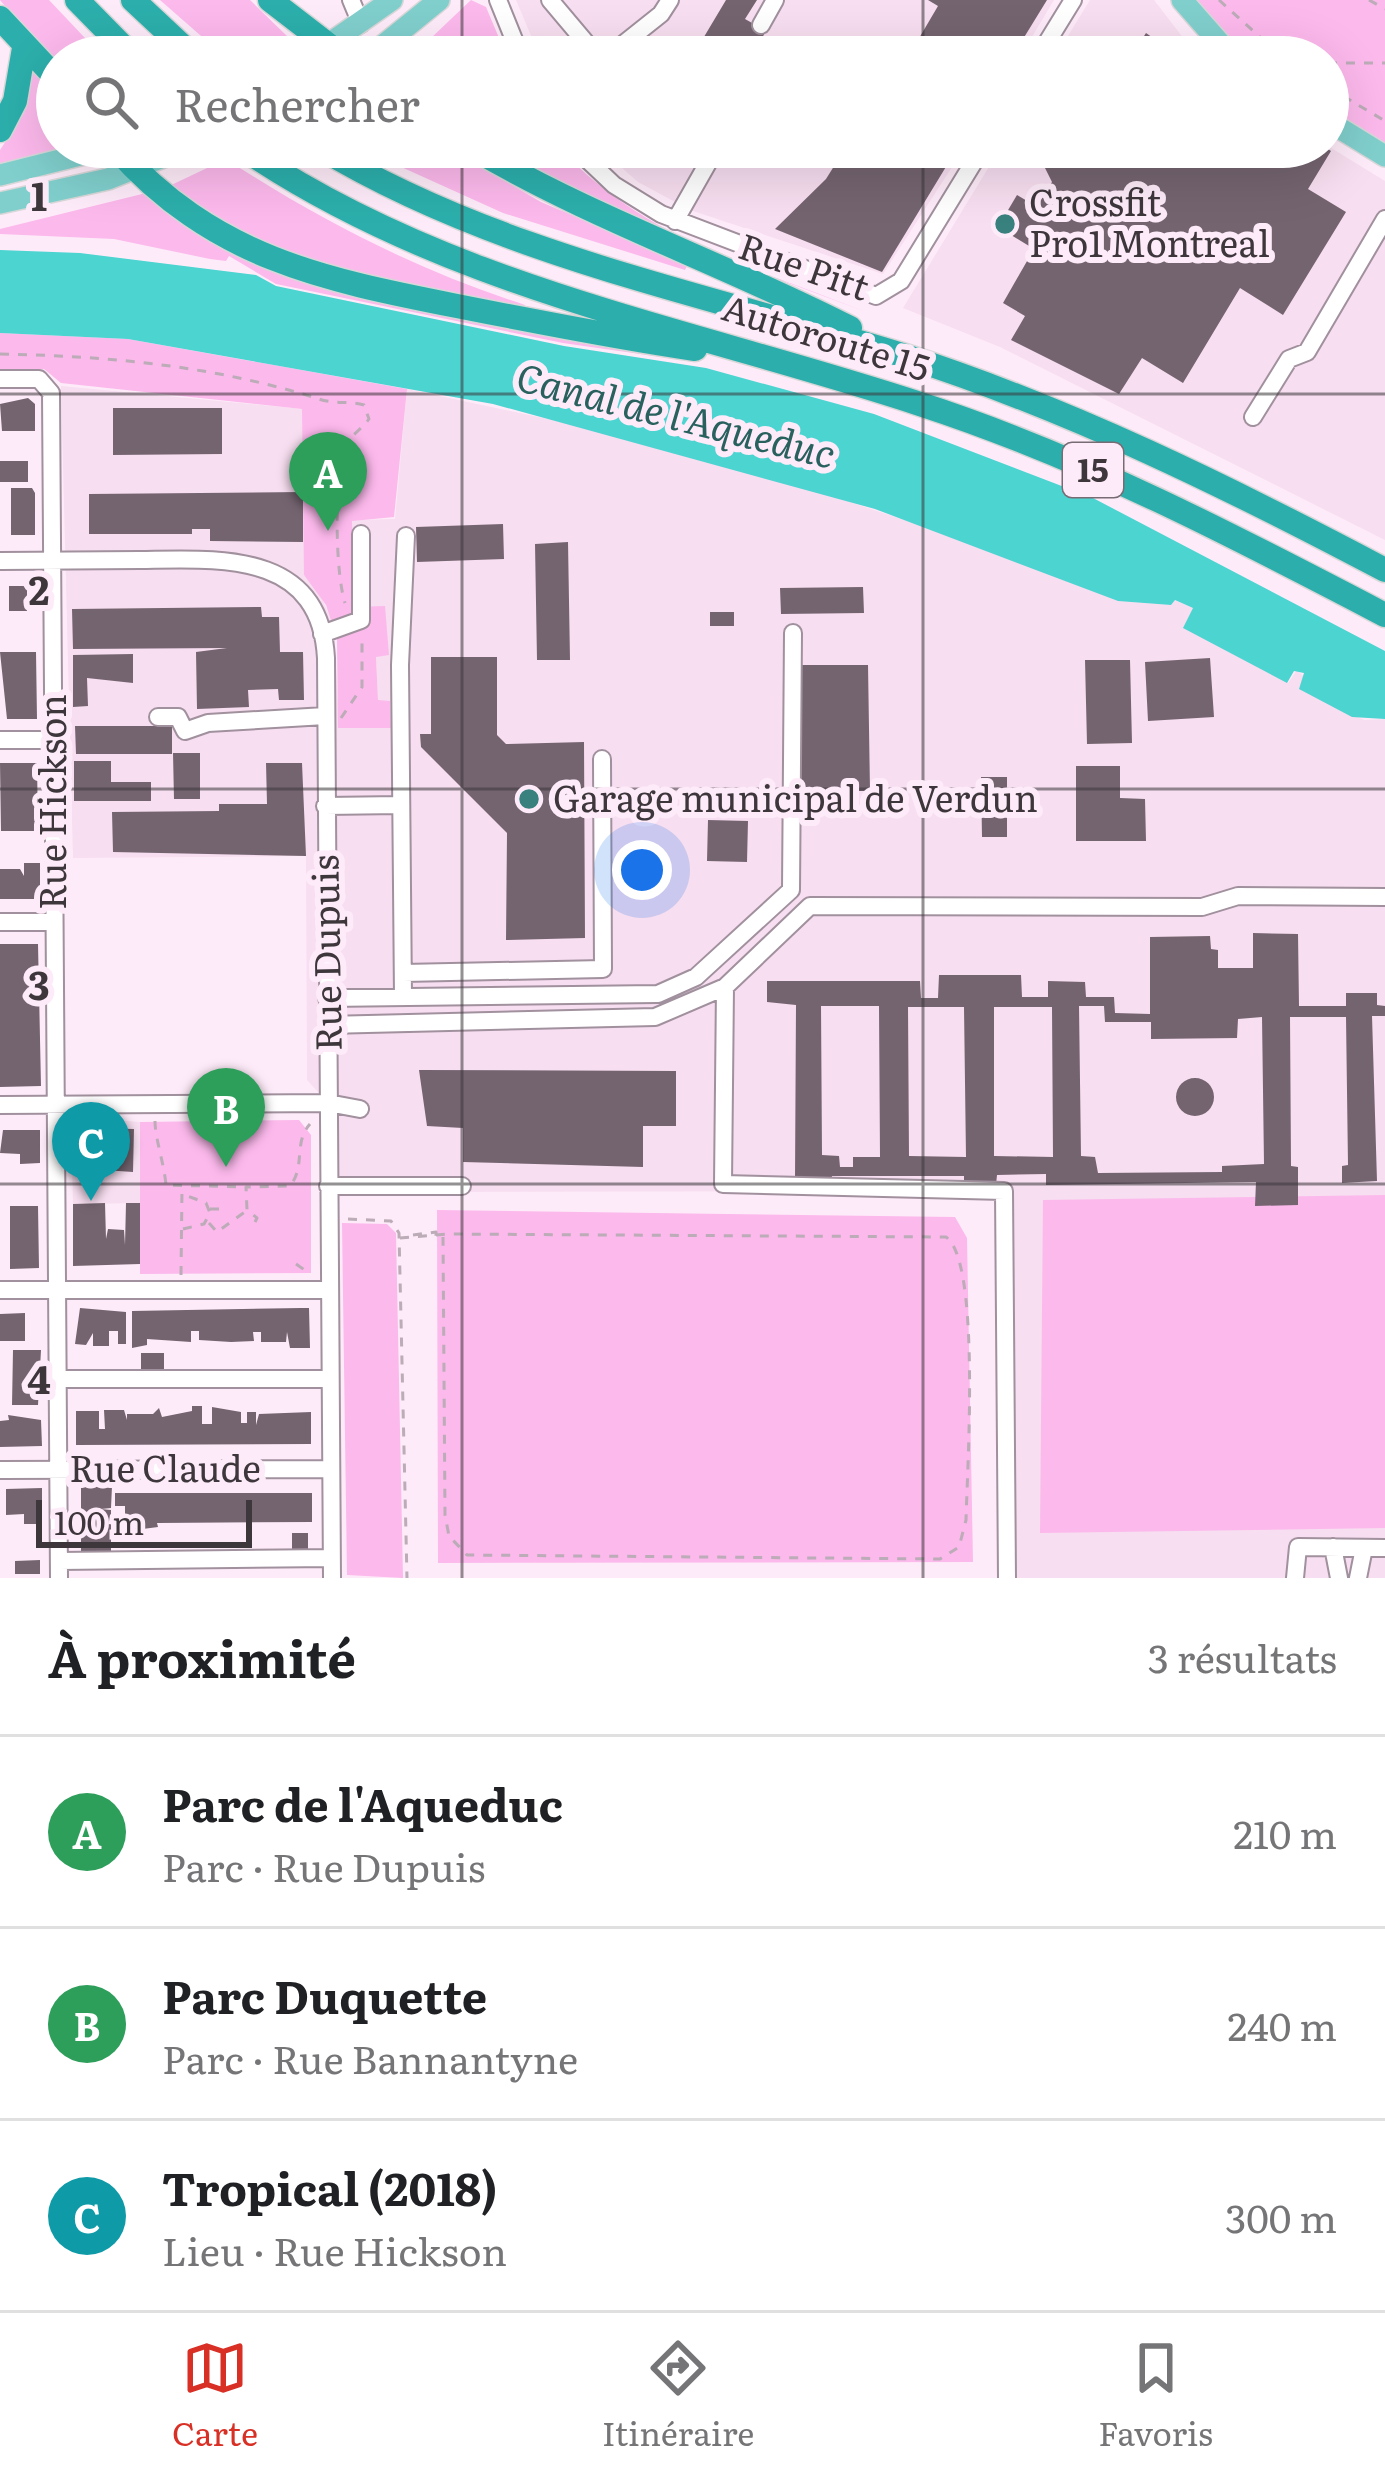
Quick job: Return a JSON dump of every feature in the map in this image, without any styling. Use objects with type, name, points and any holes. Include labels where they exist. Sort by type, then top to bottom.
[{"type":"highway","points":[[77,0],[112,36]]},
{"type":"highway","points":[[133,0],[172,36]]},
{"type":"highway","points":[[270,0],[309,36]]},
{"type":"highway","points":[[0,18],[36,59]]},
{"type":"highway","points":[[0,130],[15,101],[24,48]]},
{"type":"highway","name":"Autoroute 15","points":[[274,168],[348,213],[451,260],[792,364],[1043,449],[1191,515],[1385,615]]},
{"type":"highway","name":"Autoroute 15","points":[[355,168],[478,225],[905,356],[1127,442],[1385,570]]},
{"type":"highway","points":[[510,168],[573,202],[778,291],[905,356]]},
{"type":"highway","points":[[135,170],[226,239],[300,272],[602,335],[792,364]]},
{"type":"main road","points":[[347,36],[392,0]]},
{"type":"main road","points":[[395,36],[439,0]]},
{"type":"main road","points":[[1182,0],[1214,36]]},
{"type":"main road","points":[[1349,134],[1385,156]]},
{"type":"main road","points":[[0,175],[36,166]]},
{"type":"main road","points":[[0,203],[140,168]]},
{"type":"street","points":[[351,0],[361,24]]},
{"type":"street","points":[[498,0],[513,36]]},
{"type":"street","points":[[550,0],[583,36]]},
{"type":"street","points":[[631,36],[661,14],[670,0]]},
{"type":"street","points":[[761,25],[775,0]]},
{"type":"street","points":[[1051,36],[1073,0]]},
{"type":"street","name":"Rue Pitt","points":[[596,168],[614,185],[675,221],[862,292],[884,295],[904,277],[970,168]]},
{"type":"street","points":[[675,221],[705,168]]},
{"type":"street","points":[[1253,417],[1289,359],[1307,352],[1385,220]]},
{"type":"street","name":"Rue Hickson","points":[[0,379],[39,380],[49,386],[59,1569]]},
{"type":"street","points":[[0,561],[252,563],[298,590],[322,634],[357,625],[363,604],[361,534]]},
{"type":"street","points":[[403,997],[400,805],[406,536]]},
{"type":"street","points":[[327,998],[674,990],[696,977],[791,890],[793,633]]},
{"type":"street","name":"Rue Dupuis","points":[[322,634],[332,1578]]},
{"type":"street","points":[[158,717],[178,717],[185,731],[208,723],[325,716]]},
{"type":"street","points":[[0,740],[52,740]]},
{"type":"street","points":[[403,973],[603,969],[602,759]]},
{"type":"street","points":[[325,806],[400,805]]},
{"type":"street","points":[[327,1025],[655,1017],[725,986],[810,906],[1202,907],[1238,896],[1385,897]]},
{"type":"street","points":[[0,922],[54,922]]},
{"type":"street","points":[[725,986],[723,1184],[1004,1191],[1007,1578]]},
{"type":"street","points":[[0,1105],[328,1103],[360,1109]]},
{"type":"street","points":[[328,1186],[462,1186]]},
{"type":"street","points":[[0,1290],[329,1290]]},
{"type":"street","points":[[58,1379],[329,1379]]},
{"type":"street","name":"Rue Claude","points":[[0,1470],[330,1469]]},
{"type":"street","points":[[1295,1578],[1298,1547],[1385,1548]]},
{"type":"street","points":[[1333,1547],[1339,1578]]},
{"type":"street","points":[[1358,1578],[1364,1547]]},
{"type":"street","points":[[59,1569],[331,1558]]},
{"type":"path","points":[[1219,0],[1259,36]]},
{"type":"path","points":[[1369,0],[1385,9]]},
{"type":"path","points":[[1349,63],[1385,63]]},
{"type":"path","points":[[1349,100],[1385,121]]},
{"type":"path","points":[[0,354],[110,358],[284,385],[322,400],[364,405],[370,419],[346,445],[342,467],[340,587],[363,644],[362,687],[325,736]]},
{"type":"path","points":[[155,1120],[155,1137],[166,1150],[166,1185],[210,1209],[226,1209]]},
{"type":"path","points":[[182,1190],[290,1188],[300,1169],[302,1133],[310,1124]]},
{"type":"path","points":[[246,1186],[255,1222]]},
{"type":"path","points":[[182,1190],[182,1276]]},
{"type":"path","points":[[210,1209],[208,1221],[217,1232],[248,1205]]},
{"type":"path","points":[[328,1219],[391,1221],[400,1238],[407,1578]]},
{"type":"path","points":[[182,1229],[208,1221]]},
{"type":"path","points":[[400,1238],[413,1237],[413,1232],[436,1232],[440,1237],[445,1515],[453,1544],[467,1555],[940,1559],[958,1547],[966,1520],[968,1353],[960,1254],[946,1237],[440,1237]]},
{"type":"path","points":[[296,1264],[312,1274]]},
{"type":"shaded area","points":[[0,0],[49,0],[83,36],[36,36],[36,43]]},
{"type":"shaded area","points":[[160,0],[250,0],[287,36],[201,36]]},
{"type":"shaded area","points":[[471,0],[486,7],[498,36],[433,36]]},
{"type":"shaded area","points":[[516,0],[1054,0],[1033,36],[531,36]]},
{"type":"shaded area","points":[[1090,0],[1154,0],[1182,36],[1068,36]]},
{"type":"shaded area","points":[[1196,0],[1385,0],[1385,143],[1349,120],[1349,36],[1229,36]]},
{"type":"shaded area","points":[[34,65],[36,157],[0,166],[0,150],[24,113]]},
{"type":"shaded area","points":[[1349,159],[1385,181],[1385,540],[1000,347],[903,308],[988,168],[1349,168]]},
{"type":"shaded area","points":[[207,168],[241,168],[371,242],[525,305],[523,311],[284,257],[165,188]]},
{"type":"shaded area","points":[[403,168],[483,168],[541,202],[688,264],[685,270],[503,213]]},
{"type":"shaded area","points":[[537,168],[581,168],[626,205],[702,247],[866,312],[656,233]]},
{"type":"shaded area","points":[[622,168],[951,168],[883,274],[690,210]]},
{"type":"shaded area","points":[[146,193],[235,253],[307,283],[675,359],[563,343],[276,284],[229,256],[226,261],[210,259],[114,239],[0,234],[0,229]]},
{"type":"shaded area","points":[[0,333],[128,339],[407,389],[394,517],[352,521],[355,607],[385,606],[389,655],[376,657],[378,700],[390,701],[391,728],[338,728],[337,639],[326,605],[304,575],[302,409],[61,383],[44,369],[0,369]]},
{"type":"shaded area","points":[[61,386],[303,409],[304,575],[319,592],[334,626],[339,728],[391,727],[378,701],[376,656],[385,607],[355,608],[352,520],[395,519],[407,389],[590,428],[808,488],[949,535],[1118,601],[1170,605],[1174,600],[1193,608],[1184,628],[1288,683],[1297,670],[1305,678],[1299,688],[1364,720],[1385,719],[1385,1578],[998,1578],[1003,1191],[335,1192],[328,1103],[307,1080],[306,856],[73,858]]},
{"type":"shaded area","points":[[91,1118],[140,1122],[140,1203],[73,1204],[71,1123]]},
{"type":"shaded area","points":[[299,1120],[311,1135],[311,1273],[140,1274],[140,1122]]},
{"type":"shaded area","points":[[1385,1195],[1385,1528],[1040,1533],[1043,1200]]},
{"type":"shaded area","points":[[437,1210],[955,1217],[967,1238],[973,1562],[438,1563]]},
{"type":"shaded area","points":[[342,1223],[387,1224],[396,1233],[403,1578],[347,1575]]},
{"type":"water","name":"Canal de l'Aqueduc","points":[[0,250],[80,253],[256,275],[276,286],[564,346],[706,368],[874,414],[1093,498],[1385,651],[1385,719],[1352,717],[1299,689],[1304,673],[1294,671],[1287,683],[1183,628],[1193,608],[1175,600],[1171,605],[1118,601],[875,509],[493,404],[128,339],[0,333]]},
{"type":"building","points":[[726,0],[757,0],[745,19],[766,31],[763,36],[705,36]]},
{"type":"building","points":[[928,0],[1047,0],[1025,36],[920,36],[938,6]]},
{"type":"building","points":[[833,168],[945,168],[882,272],[775,229]]},
{"type":"building","points":[[1045,168],[1321,168],[1308,189],[1346,212],[1283,315],[1240,288],[1183,383],[1142,358],[1119,394],[1011,340],[1025,316],[1003,303],[1034,249],[998,227],[1017,195],[1034,205],[1052,182]]},
{"type":"building","points":[[28,398],[35,404],[35,431],[2,431],[0,404]]},
{"type":"building","points":[[113,408],[222,408],[222,454],[113,455]]},
{"type":"building","points":[[0,461],[28,461],[28,482],[0,482]]},
{"type":"building","points":[[11,488],[32,488],[35,493],[35,535],[11,535]]},
{"type":"building","points":[[303,492],[303,542],[210,541],[210,529],[192,529],[192,534],[89,534],[89,494]]},
{"type":"building","points":[[503,524],[504,559],[417,562],[416,527]]},
{"type":"building","points":[[568,542],[570,660],[537,660],[535,544]]},
{"type":"building","points":[[9,586],[27,586],[27,611],[9,611]]},
{"type":"building","points":[[863,587],[864,613],[781,614],[780,588]]},
{"type":"building","points":[[261,607],[262,617],[279,617],[280,652],[303,652],[304,700],[279,700],[278,689],[248,690],[249,707],[197,709],[196,652],[227,648],[73,649],[72,609]]},
{"type":"building","points":[[710,612],[734,612],[734,626],[710,626]]},
{"type":"building","points":[[0,652],[36,652],[37,719],[7,719]]},
{"type":"building","points":[[133,654],[133,683],[87,678],[88,706],[73,707],[73,655]]},
{"type":"building","name":"Garage municipal de Verdun","points":[[431,657],[497,657],[497,735],[506,744],[584,742],[585,938],[506,940],[507,833],[421,747],[420,734],[431,734]]},
{"type":"building","points":[[1210,658],[1214,717],[1148,721],[1145,662]]},
{"type":"building","points":[[1085,660],[1130,660],[1132,743],[1087,744]]},
{"type":"building","points":[[799,665],[868,665],[870,791],[831,791],[830,808],[801,808]]},
{"type":"building","points":[[75,726],[172,726],[172,754],[76,754]]},
{"type":"building","points":[[173,753],[200,753],[200,799],[174,799]]},
{"type":"building","points":[[74,761],[111,761],[111,782],[151,782],[151,801],[74,801]]},
{"type":"building","points":[[0,763],[37,763],[38,831],[1,831]]},
{"type":"building","points":[[266,763],[302,763],[306,856],[113,852],[112,812],[219,811],[219,804],[267,804]]},
{"type":"building","points":[[1076,766],[1120,766],[1120,798],[1145,799],[1146,841],[1076,841]]},
{"type":"building","points":[[981,777],[1007,777],[1007,837],[982,837]]},
{"type":"building","points":[[708,820],[748,821],[747,862],[707,861]]},
{"type":"building","points":[[24,863],[40,863],[40,899],[0,899],[0,869],[20,869],[24,876]]},
{"type":"building","points":[[1253,933],[1298,934],[1299,1006],[1346,1006],[1346,993],[1377,993],[1377,1005],[1385,1006],[1385,1016],[1372,1016],[1377,1181],[1342,1183],[1342,1166],[1348,1165],[1346,1017],[1290,1017],[1291,1166],[1298,1167],[1298,1205],[1255,1206],[1256,1182],[1046,1185],[1046,1174],[997,1175],[996,1185],[964,1184],[964,1176],[832,1176],[831,1183],[795,1179],[796,1005],[767,1002],[767,981],[920,981],[921,998],[938,998],[939,975],[1021,975],[1022,997],[1048,997],[1048,981],[1085,982],[1086,997],[1114,997],[1115,1013],[1150,1014],[1150,937],[1210,936],[1211,949],[1218,950],[1218,968],[1253,968]],"holes":[[[821,1006],[879,1006],[880,1157],[853,1157],[853,1167],[840,1167],[839,1156],[822,1155]],[[1079,1006],[1104,1006],[1105,1022],[1151,1022],[1151,1039],[1237,1038],[1238,1019],[1262,1017],[1264,1164],[1222,1166],[1222,1172],[1098,1173],[1095,1157],[1081,1156]],[[908,1007],[964,1007],[966,1157],[909,1156]],[[994,1007],[1052,1007],[1053,1157],[994,1156]]]},
{"type":"building","points":[[0,944],[38,944],[41,1086],[0,1087]]},
{"type":"building","points":[[419,1070],[676,1071],[676,1126],[643,1126],[643,1167],[463,1162],[463,1128],[427,1126]]},
{"type":"building","points":[[1195,1078],[1208,1084],[1214,1097],[1208,1110],[1195,1116],[1182,1110],[1176,1097],[1182,1084]]},
{"type":"building","points":[[89,1128],[134,1129],[133,1172],[74,1168],[75,1144],[89,1145]]},
{"type":"building","points":[[3,1130],[40,1130],[40,1163],[20,1164],[20,1154],[0,1153]]},
{"type":"building","points":[[105,1203],[106,1239],[108,1229],[124,1230],[125,1245],[126,1203],[140,1203],[140,1264],[73,1266],[73,1204]]},
{"type":"building","points":[[10,1206],[38,1206],[39,1268],[10,1269]]},
{"type":"building","points":[[80,1308],[126,1312],[126,1344],[118,1344],[118,1331],[109,1331],[109,1346],[93,1346],[93,1333],[86,1345],[75,1344]]},
{"type":"building","points":[[309,1308],[310,1348],[290,1348],[287,1332],[286,1342],[261,1342],[261,1332],[253,1332],[254,1341],[231,1342],[199,1340],[199,1331],[191,1331],[191,1342],[147,1339],[147,1345],[132,1348],[132,1311]]},
{"type":"building","points":[[25,1313],[25,1341],[0,1341],[0,1314]]},
{"type":"building","points":[[13,1350],[41,1350],[38,1405],[12,1405]]},
{"type":"building","points":[[141,1353],[164,1353],[164,1371],[141,1371]]},
{"type":"building","points":[[192,1406],[202,1406],[202,1424],[212,1424],[212,1407],[241,1412],[241,1423],[247,1423],[247,1412],[256,1412],[256,1425],[259,1414],[311,1412],[311,1444],[76,1445],[76,1411],[99,1411],[99,1429],[105,1429],[104,1410],[124,1410],[127,1420],[127,1414],[153,1414],[159,1408],[162,1417],[192,1411]]},
{"type":"building","points":[[8,1415],[41,1420],[42,1446],[0,1447],[0,1421],[9,1420]]},
{"type":"building","points":[[81,1486],[112,1486],[111,1508],[101,1509],[111,1510],[111,1555],[81,1555]]},
{"type":"building","points":[[42,1488],[42,1524],[24,1524],[24,1514],[6,1515],[6,1489]]},
{"type":"building","points":[[115,1493],[312,1493],[312,1522],[157,1523],[158,1527],[135,1530],[135,1525],[125,1524],[125,1506],[115,1506]]},
{"type":"building","points":[[292,1533],[308,1533],[308,1553],[292,1553]]},
{"type":"building","points":[[40,1560],[40,1574],[15,1574],[15,1561]]},
{"type":"place","name":"Crossfit Pro1 Montreal","points":[[1005,224]]},
{"type":"place","name":"Parc de l'Aqueduc","points":[[328,531]]},
{"type":"place","name":"Garage municipal de Verdun","points":[[529,799]]},
{"type":"place","name":"Parc Duquette","points":[[226,1167]]},
{"type":"place","name":"Tropical (2018)","points":[[91,1201]]}]
